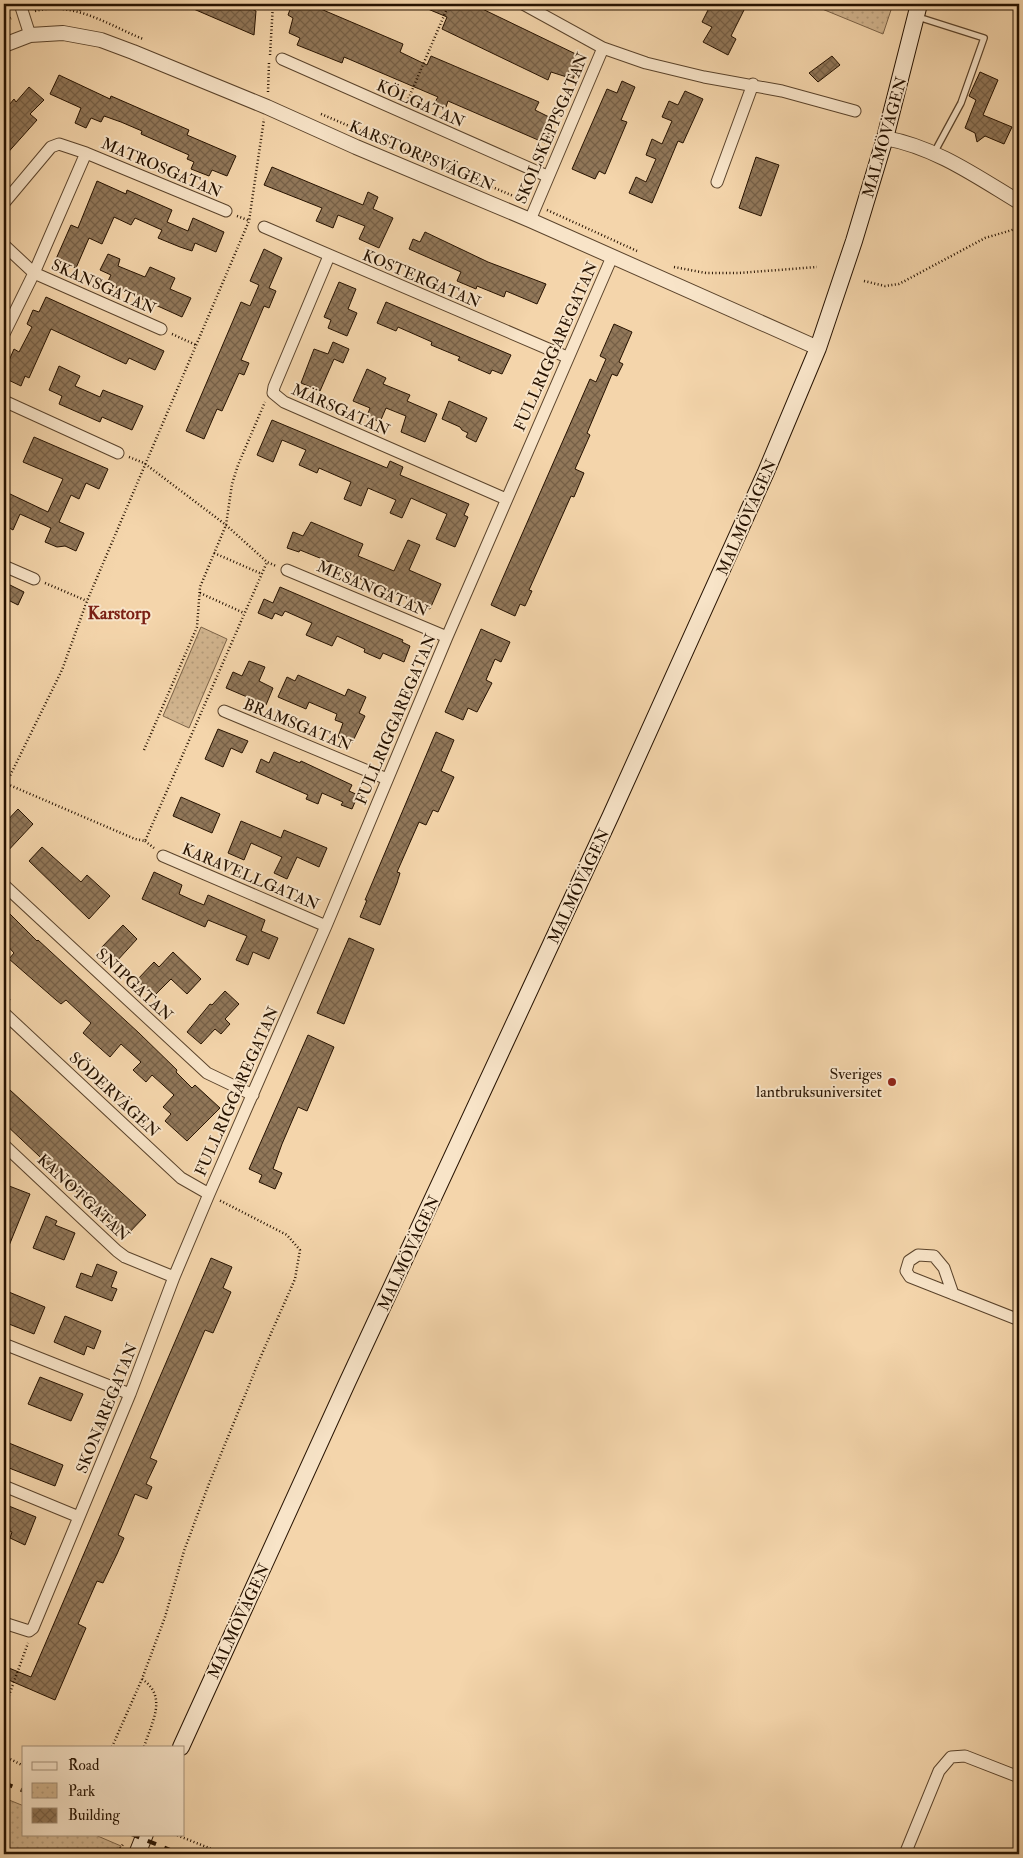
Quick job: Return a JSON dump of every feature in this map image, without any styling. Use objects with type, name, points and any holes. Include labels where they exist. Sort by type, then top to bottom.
[{"type":"main road","name":"MALMÖVÄGEN","points":[[182,1746],[339,1400],[612,815],[766,472],[818,348],[854,241],[885,138],[918,10]]},
{"type":"main road","points":[[137,1854],[144,1836]]},
{"type":"street","points":[[20,4],[30,35]]},
{"type":"street","name":"SKOLSKEPPSGATAN","points":[[524,4],[603,48],[676,71],[753,84],[856,111]]},
{"type":"street","name":"KARSTORPSVÄGEN","points":[[4,45],[30,35],[63,33],[82,36],[133,52],[267,107],[530,220],[818,348]]},
{"type":"street","name":"SKOLSKEPPSGATAN","points":[[530,220],[603,48]]},
{"type":"street","name":"KÖLGATAN","points":[[282,60],[548,176]]},
{"type":"street","points":[[717,182],[753,84]]},
{"type":"street","points":[[885,138],[904,142],[934,153],[1019,202]]},
{"type":"street","name":"MATROSGATAN","points":[[4,203],[52,147],[59,144],[86,153],[226,211]]},
{"type":"street","points":[[4,334],[34,274],[86,153]]},
{"type":"street","name":"KOSTERGATAN","points":[[264,227],[567,357]]},
{"type":"street","points":[[4,245],[34,274]]},
{"type":"street","name":"MÄRSGATAN","points":[[329,256],[274,388],[274,393],[284,402],[506,499]]},
{"type":"street","name":"FULLRIGGAREGATAN","points":[[209,1194],[326,926],[567,357],[612,257]]},
{"type":"street","name":"SKANSGATAN","points":[[34,274],[161,329]]},
{"type":"street","points":[[4,401],[118,454]]},
{"type":"street","points":[[4,566],[34,579]]},
{"type":"street","name":"MESANGATAN","points":[[287,570],[447,637]]},
{"type":"street","name":"BRAMSGATAN","points":[[224,712],[387,779]]},
{"type":"street","name":"KARAVELLGATAN","points":[[162,856],[326,926]]},
{"type":"street","name":"SNIPGATAN","points":[[4,885],[207,1073],[252,1095]]},
{"type":"street","name":"SÖDERVÄGEN","points":[[4,1013],[181,1178],[209,1194]]},
{"type":"street","name":"KANOTGATAN","points":[[4,1145],[117,1251],[174,1277]]},
{"type":"street","name":"SKONAREGATAN","points":[[29,1631],[33,1628],[130,1394],[174,1277],[209,1194]]},
{"type":"street","points":[[953,1294],[1019,1320]]},
{"type":"street","points":[[4,1344],[130,1394]]},
{"type":"street","points":[[4,1486],[79,1517]]},
{"type":"street","points":[[4,1623],[29,1631]]},
{"type":"street","points":[[905,1854],[939,1771],[951,1757],[965,1756],[1019,1777]]},
{"type":"lane","points":[[918,10],[984,38],[961,103],[934,153]]},
{"type":"path","points":[[46,8],[48,4]]},
{"type":"path","points":[[76,4],[81,10]]},
{"type":"path","points":[[267,92],[273,4]]},
{"type":"path","points":[[403,113],[449,4]]},
{"type":"path","points":[[832,4],[844,7],[851,4]]},
{"type":"path","points":[[226,211],[264,227]]},
{"type":"path","points":[[864,281],[885,286],[899,284],[985,238],[1019,228]]},
{"type":"path","points":[[161,329],[196,345]]},
{"type":"path","points":[[144,750],[197,627],[200,593],[226,525],[232,484],[238,465],[263,405],[274,393]]},
{"type":"path","points":[[7,784],[135,839],[145,841],[267,562],[226,525],[144,463],[118,454]]},
{"type":"path","points":[[214,553],[262,574]]},
{"type":"path","points":[[34,579],[87,601]]},
{"type":"path","points":[[200,593],[244,614]]},
{"type":"path","points":[[112,1746],[142,1679],[165,1617],[184,1551],[210,1481],[261,1356],[295,1280],[300,1250],[288,1236],[231,1208],[209,1194]]},
{"type":"path","points":[[4,1709],[28,1645],[29,1631]]},
{"type":"path","points":[[142,1679],[156,1691],[158,1701],[144,1746]]},
{"type":"path","points":[[4,1756],[22,1765]]},
{"type":"path","points":[[116,1854],[126,1836]]},
{"type":"path","points":[[179,1836],[224,1854]]},
{"type":"green space","points":[[810,4],[893,4],[883,34]]},
{"type":"green space","points":[[201,627],[227,639],[189,728],[163,716]]},
{"type":"green space","points":[[4,1798],[22,1805],[22,1836],[98,1836],[121,1846],[118,1854],[4,1854]]},
{"type":"building","points":[[182,4],[252,4],[250,8],[256,11],[254,35]]},
{"type":"building","points":[[292,4],[309,4],[403,44],[400,52],[427,65],[431,56],[539,102],[535,110],[555,120],[545,143],[448,101],[446,107],[435,102],[438,97],[344,57],[342,63],[297,45],[300,38],[289,33],[293,18],[288,15]]},
{"type":"building","points":[[416,4],[472,4],[582,57],[573,79],[551,72],[548,80],[442,29],[447,17]]},
{"type":"building","points":[[711,4],[747,4],[731,36],[736,39],[728,55],[703,42],[712,27],[702,22]]},
{"type":"building","points":[[832,56],[840,65],[818,82],[809,73]]},
{"type":"building","points":[[980,72],[998,80],[983,115],[1012,127],[1004,144],[985,136],[977,142],[975,133],[965,128],[976,100],[969,96]]},
{"type":"building","points":[[59,75],[110,99],[111,96],[189,130],[187,135],[236,156],[227,176],[212,170],[209,176],[191,169],[194,162],[187,159],[189,155],[141,134],[142,131],[104,116],[101,122],[91,118],[86,128],[75,123],[81,108],[50,94]]},
{"type":"building","points":[[622,81],[635,87],[621,120],[627,122],[605,174],[599,171],[595,179],[572,169],[607,89],[617,93]]},
{"type":"building","points":[[29,87],[44,100],[30,114],[37,120],[4,157],[4,111],[14,99],[16,102]]},
{"type":"building","points":[[685,91],[703,99],[683,143],[678,141],[652,203],[629,193],[636,177],[646,182],[656,159],[646,155],[652,139],[662,144],[672,121],[662,117],[669,101],[678,105]]},
{"type":"building","points":[[756,157],[779,165],[761,216],[739,208]]},
{"type":"building","points":[[272,167],[363,205],[368,192],[378,197],[373,209],[393,218],[379,248],[359,239],[365,226],[338,215],[333,228],[316,221],[322,208],[264,185]]},
{"type":"building","points":[[97,181],[126,194],[127,190],[172,210],[167,222],[188,231],[193,218],[224,232],[216,252],[195,243],[192,251],[180,247],[158,238],[162,230],[135,218],[131,225],[114,217],[102,244],[89,238],[76,268],[56,259],[71,225],[78,228]]},
{"type":"building","points":[[425,232],[488,262],[546,284],[537,304],[506,291],[504,297],[477,286],[476,289],[457,281],[461,272],[409,249],[413,239],[420,242]]},
{"type":"building","points":[[264,249],[282,258],[269,288],[276,291],[269,308],[264,306],[241,360],[249,363],[244,375],[239,373],[222,411],[217,409],[204,439],[186,431],[241,302],[250,306],[259,285],[250,281]]},
{"type":"building","points":[[108,254],[120,259],[118,266],[145,277],[150,267],[175,278],[170,289],[191,298],[182,317],[107,283],[111,275],[100,270]]},
{"type":"building","points":[[339,282],[356,289],[348,309],[357,313],[347,336],[328,328],[331,320],[324,317]]},
{"type":"building","points":[[46,297],[164,351],[155,370],[129,358],[126,364],[51,329],[29,378],[25,376],[21,386],[4,378],[4,372],[14,349],[19,352],[32,327],[27,324],[33,310],[39,312]]},
{"type":"building","points":[[386,302],[511,355],[502,374],[492,370],[490,374],[458,360],[460,357],[431,345],[432,342],[398,327],[396,331],[377,323]]},
{"type":"building","points":[[614,324],[632,332],[619,362],[623,364],[617,376],[612,374],[587,433],[590,435],[575,469],[584,473],[574,497],[571,496],[529,590],[532,591],[525,606],[520,604],[515,616],[491,605],[590,379],[596,382],[606,359],[600,356]]},
{"type":"building","points":[[333,342],[349,349],[343,363],[334,359],[320,391],[301,383],[314,349],[328,354]]},
{"type":"building","points":[[59,366],[80,376],[75,386],[100,397],[103,390],[143,406],[132,430],[102,417],[100,422],[59,404],[62,396],[49,390]]},
{"type":"building","points":[[367,369],[386,378],[383,384],[410,395],[407,401],[437,414],[425,442],[401,432],[406,416],[386,408],[380,422],[367,416],[370,408],[353,401]]},
{"type":"building","points":[[449,401],[487,418],[476,442],[466,437],[468,433],[460,427],[442,419]]},
{"type":"building","points":[[272,420],[387,468],[390,461],[403,467],[400,475],[469,504],[464,515],[468,517],[455,547],[436,539],[447,514],[411,498],[402,518],[390,513],[396,500],[368,488],[361,506],[344,499],[351,482],[319,468],[317,473],[299,465],[306,450],[282,440],[273,462],[257,455]]},
{"type":"building","points":[[34,437],[108,469],[99,489],[86,483],[79,499],[71,495],[59,522],[84,533],[76,551],[65,546],[57,547],[45,542],[51,528],[20,514],[13,530],[4,525],[4,503],[8,493],[48,512],[63,479],[23,462]]},
{"type":"building","points":[[311,522],[363,544],[358,556],[394,571],[408,540],[420,545],[409,570],[441,584],[430,609],[335,568],[337,565],[300,550],[299,552],[287,548],[293,532],[303,536]]},
{"type":"building","points":[[4,582],[24,592],[18,605],[4,598]]},
{"type":"building","points":[[280,587],[403,640],[402,642],[410,646],[404,662],[383,653],[380,659],[364,652],[365,649],[337,636],[332,646],[306,635],[312,623],[285,611],[282,616],[275,613],[272,619],[258,613],[264,599],[273,603]]},
{"type":"building","points":[[481,629],[510,642],[501,662],[495,659],[486,680],[492,683],[477,712],[468,708],[463,720],[445,712]]},
{"type":"building","points":[[249,661],[265,667],[259,681],[273,688],[266,705],[226,688],[233,672],[242,676]]},
{"type":"building","points":[[298,675],[345,696],[348,689],[366,697],[359,713],[365,716],[352,743],[338,737],[343,723],[335,720],[337,714],[309,702],[306,709],[278,697],[287,677],[295,681]]},
{"type":"building","points":[[218,729],[248,741],[242,753],[231,748],[223,767],[205,759]]},
{"type":"building","points":[[436,732],[454,740],[441,771],[454,777],[438,812],[433,810],[426,825],[419,822],[397,872],[400,873],[397,883],[380,925],[360,917],[367,900],[365,900]]},
{"type":"building","points":[[274,752],[300,763],[301,761],[352,785],[349,791],[358,795],[352,809],[341,805],[343,802],[322,793],[318,804],[306,799],[308,795],[256,772],[261,759],[269,763]]},
{"type":"building","points":[[181,797],[220,814],[212,833],[173,816]]},
{"type":"building","points":[[18,809],[33,824],[4,855],[4,824]]},
{"type":"building","points":[[241,821],[281,838],[284,830],[327,848],[319,867],[297,857],[287,879],[274,873],[282,857],[251,843],[244,860],[228,853]]},
{"type":"building","points":[[42,847],[81,882],[87,875],[110,896],[89,919],[29,861]]},
{"type":"building","points":[[154,872],[182,885],[179,894],[192,900],[204,905],[208,895],[265,920],[261,931],[278,938],[269,959],[253,952],[248,965],[236,960],[247,936],[208,920],[205,927],[142,899]]},
{"type":"building","points":[[4,908],[37,941],[139,1033],[177,1070],[176,1072],[192,1088],[195,1085],[220,1108],[187,1141],[165,1121],[171,1114],[163,1107],[174,1095],[152,1075],[146,1082],[133,1070],[141,1062],[121,1044],[110,1057],[83,1033],[91,1023],[66,1000],[61,1004],[9,959],[14,953],[4,942]]},
{"type":"building","points":[[123,925],[137,939],[116,962],[101,948]]},
{"type":"building","points":[[349,938],[374,949],[344,1024],[317,1013]]},
{"type":"building","points":[[173,952],[201,979],[187,994],[171,979],[153,997],[137,980],[154,962],[159,967]]},
{"type":"building","points":[[225,991],[239,1004],[225,1019],[230,1024],[221,1034],[215,1029],[201,1044],[187,1032],[210,1004],[212,1005]]},
{"type":"building","points":[[308,1035],[334,1047],[307,1111],[298,1107],[282,1144],[273,1169],[282,1173],[275,1189],[259,1182],[262,1175],[249,1169]]},
{"type":"building","points":[[10,1090],[146,1215],[125,1237],[4,1123],[4,1097]]},
{"type":"building","points":[[4,1184],[30,1194],[4,1258]]},
{"type":"building","points":[[46,1216],[57,1221],[55,1225],[75,1233],[64,1260],[33,1248]]},
{"type":"building","points":[[211,1258],[232,1267],[223,1288],[231,1292],[213,1333],[205,1330],[150,1458],[157,1461],[146,1484],[152,1487],[147,1499],[135,1494],[118,1535],[124,1538],[117,1554],[103,1583],[97,1581],[78,1624],[86,1628],[55,1700],[4,1678],[4,1666],[31,1677]]},
{"type":"building","points":[[97,1264],[117,1272],[111,1287],[117,1289],[112,1301],[76,1287],[81,1273],[92,1277]]},
{"type":"building","points":[[4,1290],[45,1307],[34,1334],[4,1322]]},
{"type":"building","points":[[65,1316],[101,1331],[94,1349],[87,1346],[84,1355],[54,1342]]},
{"type":"building","points":[[40,1377],[83,1394],[71,1421],[28,1404]]},
{"type":"building","points":[[4,1441],[63,1465],[55,1486],[4,1466]]},
{"type":"building","points":[[4,1504],[36,1517],[25,1545],[10,1538],[12,1532],[4,1528]]},
{"type":"railway","points":[[4,1783],[22,1790]]},
{"type":"railway","points":[[136,1836],[180,1854]]},
{"type":"place","name":"Sveriges lantbruksuniversitet","points":[[892,1082]]},
{"type":"district","name":"Karstorp","points":[[119,613]]}]
